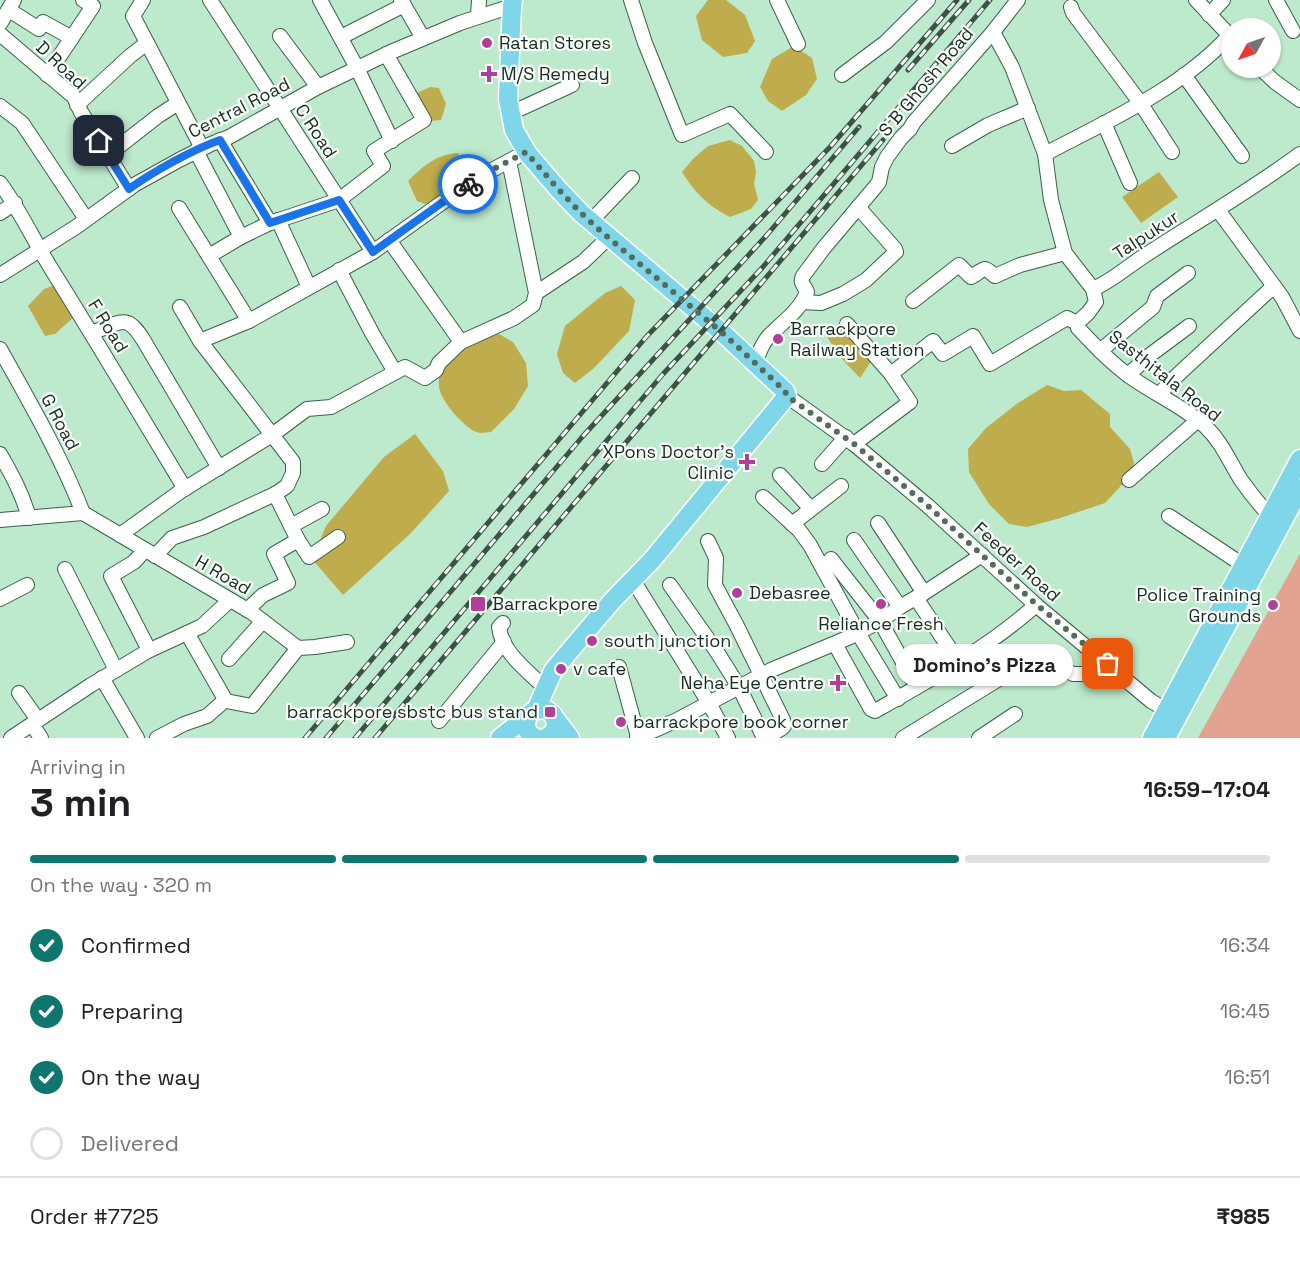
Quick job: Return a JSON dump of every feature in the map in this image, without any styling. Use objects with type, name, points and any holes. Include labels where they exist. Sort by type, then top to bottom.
[{"type":"main road","points":[[512,3],[508,99],[514,130],[526,152],[559,190],[591,221],[726,336],[785,391],[787,396],[652,560],[585,632],[553,671],[533,712],[526,720],[529,734],[542,738],[554,731],[556,724],[554,717]]},
{"type":"main road","points":[[1152,738],[1300,459]]},
{"type":"main road","points":[[1166,738],[1300,489]]},
{"type":"main road","points":[[500,738],[533,712],[543,709],[550,711],[570,738]]},
{"type":"street","points":[[47,75],[93,6],[83,0]]},
{"type":"street","points":[[142,0],[133,16],[178,103],[242,237]]},
{"type":"street","name":"C Road","points":[[210,0],[373,252]]},
{"type":"street","points":[[320,0],[357,68],[392,141]]},
{"type":"street","points":[[478,16],[479,0]]},
{"type":"street","points":[[632,0],[645,43],[682,135],[730,114],[766,152]]},
{"type":"street","points":[[777,0],[798,44]]},
{"type":"street","points":[[842,75],[886,42],[928,0]]},
{"type":"street","name":"S B Ghosh Road","points":[[802,302],[807,292],[802,284],[802,276],[879,182],[887,157],[1018,0]]},
{"type":"street","points":[[1196,0],[1221,28]]},
{"type":"street","points":[[1209,15],[1223,0]]},
{"type":"street","points":[[1276,0],[1293,31]]},
{"type":"street","points":[[341,37],[402,2],[423,38]]},
{"type":"street","name":"Central Road","points":[[0,275],[164,167],[238,132],[318,87],[386,54],[512,3]]},
{"type":"street","points":[[0,24],[11,5],[39,28],[43,22],[72,38]]},
{"type":"street","points":[[1071,7],[1172,152]]},
{"type":"street","points":[[891,374],[933,341],[943,354],[973,336],[990,364],[1066,318],[1077,323],[1096,302],[1093,289],[1065,254],[1051,200],[1045,154],[1012,67],[993,32]]},
{"type":"street","name":"D Road","points":[[0,34],[74,97],[129,189]]},
{"type":"street","points":[[280,36],[318,87]]},
{"type":"street","points":[[77,105],[147,43]]},
{"type":"street","points":[[1045,154],[1157,95],[1221,45]]},
{"type":"street","points":[[209,256],[274,221],[339,200],[383,166],[374,151],[424,120],[386,54]]},
{"type":"street","points":[[1184,75],[1242,156]]},
{"type":"street","points":[[1271,78],[1300,100]]},
{"type":"street","points":[[511,114],[572,85]]},
{"type":"street","points":[[108,155],[178,103]]},
{"type":"street","points":[[0,106],[22,123],[86,219]]},
{"type":"street","points":[[952,146],[988,125],[1028,108]]},
{"type":"street","points":[[1104,123],[1130,183]]},
{"type":"street","points":[[220,140],[274,221],[309,287]]},
{"type":"street","points":[[200,341],[249,321],[373,252],[475,179],[526,152]]},
{"type":"street","name":"Talpukur","points":[[1093,289],[1102,286],[1142,257],[1251,189],[1300,154]]},
{"type":"street","points":[[120,536],[185,489],[272,435],[307,409],[331,406],[405,367],[425,378],[436,370],[439,363],[461,342],[514,318],[533,305],[536,293],[509,161]]},
{"type":"street","points":[[591,221],[632,178]]},
{"type":"street","name":"F Road","points":[[0,183],[15,203],[40,250],[185,489]]},
{"type":"street","points":[[0,213],[15,203]]},
{"type":"street","points":[[754,363],[769,336],[802,302],[821,303],[843,294],[866,280],[896,252],[858,207]]},
{"type":"street","points":[[178,208],[249,321]]},
{"type":"street","points":[[1218,210],[1274,286],[1300,331]]},
{"type":"street","points":[[536,293],[583,262],[609,237]]},
{"type":"street","points":[[389,240],[461,342]]},
{"type":"street","points":[[913,301],[959,265],[971,277],[984,269],[995,276],[1020,265],[1065,254]]},
{"type":"street","points":[[339,270],[395,372]]},
{"type":"street","points":[[1100,351],[1153,306],[1157,296],[1188,273]]},
{"type":"street","points":[[1160,394],[1274,286]]},
{"type":"street","points":[[149,650],[111,576],[172,538],[204,527],[275,494],[287,486],[293,473],[293,462],[200,341],[180,307]]},
{"type":"street","points":[[92,333],[121,321],[128,322],[136,329],[219,468]]},
{"type":"street","name":"Sasthitala Road","points":[[1077,323],[1078,328],[1100,351],[1128,375],[1181,407],[1207,428],[1226,450],[1241,479],[1270,516]]},
{"type":"street","points":[[822,464],[850,441],[909,402],[891,374],[847,324]]},
{"type":"street","points":[[1128,375],[1150,355],[1189,326]]},
{"type":"street","name":"G Road","points":[[0,349],[46,431],[72,483],[83,513]]},
{"type":"street","name":"Feeder Road","points":[[787,396],[850,441],[928,506],[1036,604],[1151,701],[1166,710]]},
{"type":"street","points":[[1129,480],[1198,420]]},
{"type":"street","points":[[0,454],[18,486],[29,518]]},
{"type":"street","points":[[780,475],[812,508]]},
{"type":"street","points":[[792,524],[841,486]]},
{"type":"street","points":[[275,494],[309,557],[338,537]]},
{"type":"street","points":[[763,497],[799,530],[810,545],[858,633],[898,699]]},
{"type":"street","points":[[291,526],[322,510]]},
{"type":"street","points":[[0,520],[83,513]]},
{"type":"street","name":"H Road","points":[[83,513],[247,610],[298,648]]},
{"type":"street","points":[[1169,516],[1243,565]]},
{"type":"street","points":[[878,523],[958,661]]},
{"type":"street","points":[[247,610],[263,595],[288,583],[274,554],[298,540]]},
{"type":"street","points":[[854,540],[900,607]]},
{"type":"street","points":[[670,585],[739,687],[765,738],[782,728],[783,720],[715,585],[716,558],[708,541]]},
{"type":"street","points":[[620,667],[638,737],[659,733],[677,720],[771,670],[835,644],[880,621],[982,555]]},
{"type":"street","points":[[831,559],[880,621],[917,687]]},
{"type":"street","points":[[65,569],[116,670]]},
{"type":"street","points":[[633,580],[728,738]]},
{"type":"street","points":[[0,599],[27,585]]},
{"type":"street","points":[[11,738],[149,650],[202,626],[230,600]]},
{"type":"street","points":[[835,644],[872,710],[875,711],[898,699],[1016,623],[1036,604]]},
{"type":"street","points":[[230,659],[263,621]]},
{"type":"street","points":[[503,623],[499,627],[500,634],[510,654],[545,688]]},
{"type":"street","points":[[187,633],[226,701]]},
{"type":"street","points":[[157,738],[184,724],[207,716],[223,702],[252,706],[298,648],[347,642]]},
{"type":"street","points":[[439,721],[504,642]]},
{"type":"street","points":[[903,738],[1020,666],[1037,660],[1048,661],[1073,674],[1085,674],[1108,664]]},
{"type":"street","points":[[102,678],[136,737]]},
{"type":"street","points":[[19,693],[41,738]]},
{"type":"street","points":[[979,738],[1016,714]]},
{"type":"shaded area","points":[[708,0],[726,0],[745,15],[755,41],[747,53],[723,57],[702,40],[696,16]]},
{"type":"shaded area","points":[[794,46],[812,58],[817,79],[806,95],[782,111],[768,101],[760,87],[772,59]]},
{"type":"shaded area","points":[[430,87],[439,88],[446,104],[441,120],[431,121],[419,102],[417,93]]},
{"type":"shaded area","points":[[730,140],[742,146],[754,161],[756,172],[754,184],[758,200],[751,209],[730,217],[703,198],[682,172],[708,146]]},
{"type":"shaded area","points":[[458,153],[466,170],[459,184],[428,205],[417,201],[408,181],[431,162],[443,156]]},
{"type":"shaded area","points":[[1159,172],[1178,197],[1141,223],[1122,197]]},
{"type":"shaded area","points":[[58,284],[76,315],[55,334],[45,336],[28,306],[44,289]]},
{"type":"shaded area","points":[[621,286],[635,300],[629,331],[594,368],[575,383],[563,373],[557,354],[565,326],[605,293]]},
{"type":"shaded area","points":[[849,326],[872,360],[860,378],[842,359],[827,337],[836,329]]},
{"type":"shaded area","points":[[492,330],[513,342],[526,363],[528,386],[514,409],[491,432],[480,433],[466,426],[448,406],[440,393],[439,379],[446,356]]},
{"type":"shaded area","points":[[1047,385],[1064,391],[1081,390],[1110,414],[1110,427],[1130,449],[1134,463],[1131,475],[1105,503],[1027,527],[1009,524],[989,504],[969,472],[968,449],[986,428],[1018,403]]},
{"type":"shaded area","points":[[415,434],[443,471],[449,491],[411,533],[343,595],[312,559],[326,526],[384,457]]},
{"type":"shaded area","name":"Police Training Grounds","points":[[1300,554],[1300,738],[1198,738]]},
{"type":"railway","points":[[305,738],[647,336],[830,147],[957,0]]},
{"type":"railway","points":[[908,70],[969,0]]},
{"type":"railway","points":[[355,738],[663,374],[762,268],[990,0]]},
{"type":"railway","points":[[326,738],[583,436],[766,236],[859,127]]},
{"type":"railway","points":[[375,738],[883,140]]},
{"type":"way so far","points":[[468,184],[526,152],[581,213],[726,336],[785,391],[787,396],[854,444],[1108,664]]},
{"type":"place","name":"Ratan Stores","points":[[487,43]]},
{"type":"place","name":"M/S Remedy","points":[[489,74]]},
{"type":"place","name":"Barrackpore Railway Station","points":[[778,339]]},
{"type":"place","name":"XPons Doctor's Clinic","points":[[747,462]]},
{"type":"place","name":"Debasree","points":[[737,593]]},
{"type":"place","name":"Barrackpore","points":[[478,604]]},
{"type":"place","name":"Reliance Fresh","points":[[881,604]]},
{"type":"place","name":"Police Training Grounds","points":[[1273,605]]},
{"type":"place","name":"south junction","points":[[592,641]]},
{"type":"place","name":"Domino's Pizza","points":[[1108,664]]},
{"type":"place","name":"v cafe","points":[[561,669]]},
{"type":"place","name":"Neha Eye Centre","points":[[838,683]]},
{"type":"place","name":"barrackpore sbstc bus stand","points":[[550,712]]},
{"type":"place","name":"barrackpore book corner","points":[[621,722]]},
{"type":"route","points":[[99,141],[129,189],[164,167],[220,140],[270,223],[339,200],[373,252],[468,184]]}]
